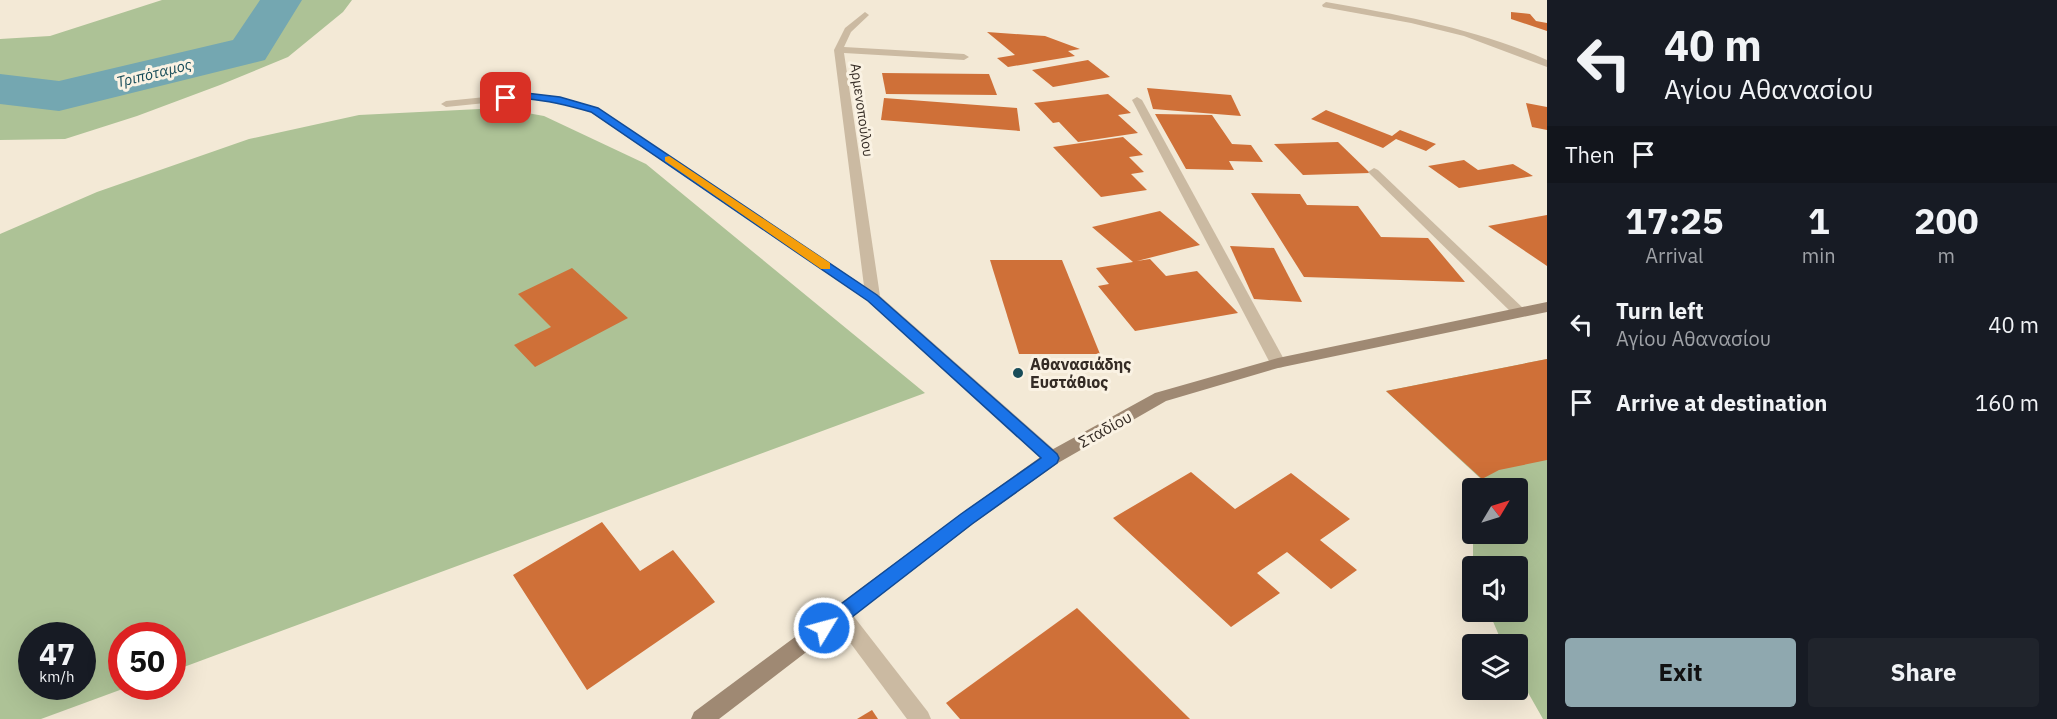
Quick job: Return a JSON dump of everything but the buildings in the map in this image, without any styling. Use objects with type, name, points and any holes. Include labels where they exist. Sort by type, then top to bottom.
[{"type":"main road","name":"Σταδίου","points":[[702,719],[967,519],[1052,458],[1161,397],[1278,363],[1547,307]]},
{"type":"street","points":[[1326,5],[1391,16],[1436,27],[1494,44],[1547,64]]},
{"type":"street","points":[[839,50],[843,35],[851,24],[864,15]]},
{"type":"street","name":"Αρμενοπούλου","points":[[873,298],[839,50],[964,57]]},
{"type":"street","points":[[446,104],[526,96],[560,100],[594,110],[873,298],[1052,458]]},
{"type":"street","points":[[1137,100],[1278,363]]},
{"type":"street","points":[[1374,172],[1519,312]]},
{"type":"street","points":[[841,615],[920,719]]},
{"type":"green space","points":[[162,0],[352,0],[343,12],[288,57],[220,85],[137,116],[65,139],[0,140],[0,39],[50,36]]},
{"type":"green space","points":[[500,108],[544,116],[646,164],[925,393],[186,666],[186,622],[108,622],[108,694],[96,699],[96,622],[18,622],[18,700],[93,700],[41,719],[0,719],[0,234],[97,192],[249,139],[359,115]]},
{"type":"green space","points":[[1547,359],[1547,719],[1543,719],[1528,693],[1528,634],[1498,634],[1493,622],[1528,622],[1528,556],[1473,556],[1473,544],[1528,544],[1528,478],[1480,478],[1386,391]]},
{"type":"waterway","name":"Τριπόταμος","points":[[0,89],[59,96],[249,50],[281,0]]},
{"type":"slow traffic","points":[[669,159],[826,266]]},
{"type":"place","name":"Αθανασιάδης Ευστάθιος","points":[[1018,373]]},
{"type":"route","points":[[506,98],[526,96],[560,100],[594,110],[633,135],[873,298],[1052,458],[967,519],[824,628]]}]
